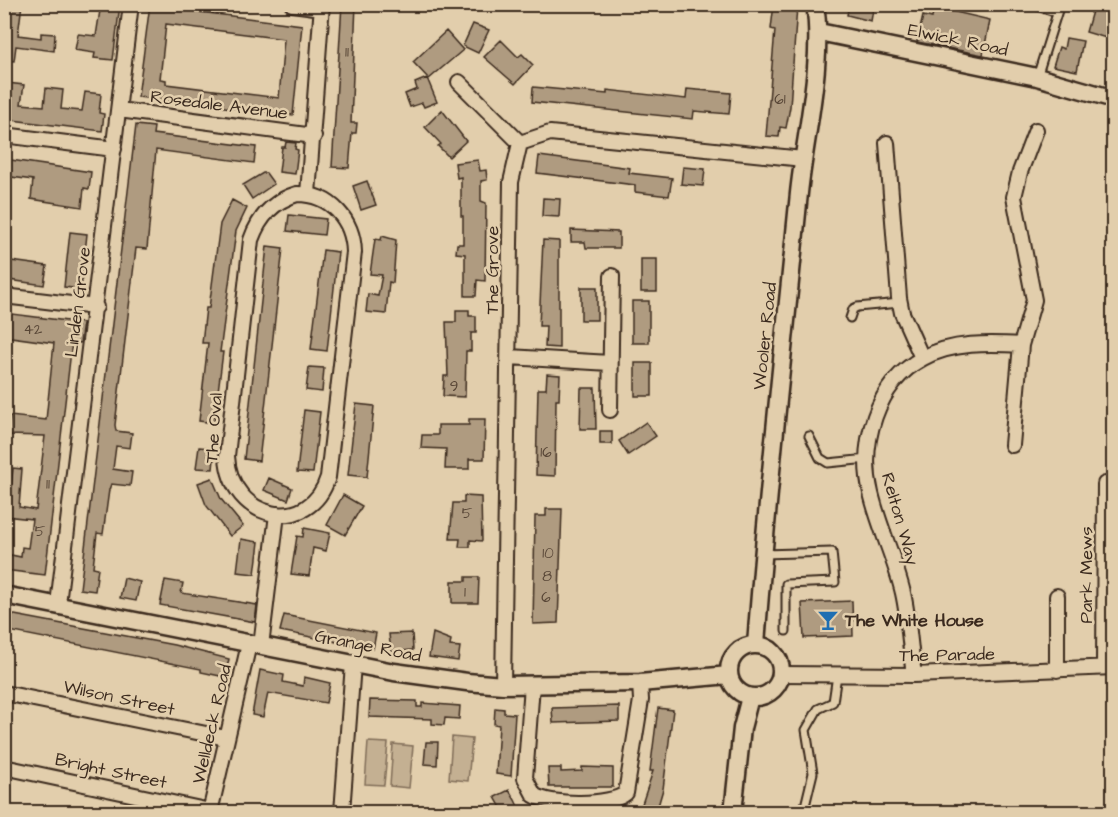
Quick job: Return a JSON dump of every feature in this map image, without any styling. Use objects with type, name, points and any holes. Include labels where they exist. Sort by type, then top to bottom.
[{"type":"street","name":"Linden Grove","points":[[58,604],[96,308],[131,4]]},
{"type":"street","points":[[277,514],[291,513],[306,507],[322,491],[328,477],[354,252],[350,229],[341,213],[329,203],[308,194],[322,6],[292,4]]},
{"type":"street","points":[[815,4],[819,32]]},
{"type":"street","name":"Elwick Road","points":[[819,32],[1037,76],[1113,99]]},
{"type":"street","name":"Wooler Road","points":[[756,645],[803,159],[819,32]]},
{"type":"street","points":[[459,82],[520,143],[550,132],[803,159]]},
{"type":"street","name":"Rosedale Avenue","points":[[118,110],[314,136]]},
{"type":"street","points":[[1012,445],[1021,345],[1034,300],[1014,197],[1020,172],[1036,130]]},
{"type":"street","points":[[4,135],[114,149]]},
{"type":"street","name":"The Grove","points":[[503,686],[511,182],[520,143]]},
{"type":"street","points":[[887,143],[900,303],[922,358],[969,345],[1021,345]]},
{"type":"street","name":"The Oval","points":[[277,514],[251,507],[240,497],[229,476],[227,456],[251,240],[260,218],[268,210],[289,196],[308,194]]},
{"type":"street","points":[[610,410],[612,276]]},
{"type":"street","points":[[4,296],[96,308]]},
{"type":"street","points":[[509,357],[610,363]]},
{"type":"street","name":"Relton Way","points":[[914,675],[903,594],[871,494],[868,459],[876,413],[885,393],[898,378],[922,358]]},
{"type":"street","name":"Park Mews","points":[[1105,484],[1108,667]]},
{"type":"street","name":"Welldeck Road","points":[[210,812],[226,738],[255,645],[277,514]]},
{"type":"street","name":"Grange Road","points":[[4,595],[430,678],[503,686],[640,682],[729,675]]},
{"type":"street","points":[[1056,596],[1057,670]]},
{"type":"street","points":[[756,645],[773,653],[780,664],[780,675],[775,688],[767,694],[750,697],[733,686],[729,675],[730,663],[737,652],[744,647],[756,645]]},
{"type":"street","points":[[342,813],[353,664]]},
{"type":"street","name":"The Parade","points":[[780,675],[914,675],[1108,667]]},
{"type":"street","points":[[532,685],[526,783],[534,795],[541,800],[613,801],[626,793],[640,700],[640,682]]},
{"type":"street","name":"Wilson Street","points":[[4,693],[226,738]]},
{"type":"street","points":[[733,813],[742,728],[750,697]]},
{"type":"street","name":"Bright Street","points":[[4,767],[210,812]]},
{"type":"lane","points":[[1032,4],[1057,14]]},
{"type":"lane","points":[[1037,76],[1060,4]]},
{"type":"lane","points":[[850,318],[851,312],[857,307],[900,303]]},
{"type":"lane","points":[[809,436],[820,458],[828,463],[868,459]]},
{"type":"lane","points":[[763,554],[832,552],[836,582],[786,584],[786,631]]},
{"type":"lane","points":[[805,806],[813,773],[806,730],[818,709],[833,702],[837,675]]},
{"type":"shaded area","points":[[452,737],[472,739],[468,781],[449,779]]},
{"type":"shaded area","points":[[368,742],[388,743],[384,785],[365,784]]},
{"type":"shaded area","points":[[393,744],[413,746],[409,788],[390,786]]},
{"type":"building","points":[[6,4],[22,4],[18,35],[41,38],[41,33],[55,34],[54,51],[16,46],[14,61],[4,60]]},
{"type":"building","points":[[101,4],[120,4],[113,60],[94,58],[95,53],[75,50],[78,34],[96,36]]},
{"type":"building","points":[[150,4],[169,4],[168,8],[302,25],[293,115],[138,97]],"holes":[[[166,24],[284,39],[279,98],[166,84],[166,80],[160,79]]]},
{"type":"building","points":[[342,4],[356,4],[351,123],[357,123],[356,133],[352,133],[349,168],[332,167]]},
{"type":"building","points":[[774,4],[797,6],[790,107],[786,128],[780,127],[779,137],[766,136],[775,30],[771,29]]},
{"type":"building","points":[[849,4],[874,4],[871,21],[847,15]]},
{"type":"building","points":[[1094,4],[1113,4],[1113,40],[1086,32]]},
{"type":"building","points":[[934,7],[990,20],[983,55],[917,42],[923,16],[932,18]]},
{"type":"building","points":[[473,24],[489,30],[478,53],[463,46]]},
{"type":"building","points":[[446,31],[463,50],[429,79],[413,62]]},
{"type":"building","points":[[1066,38],[1083,41],[1077,71],[1053,66],[1059,47],[1064,49]]},
{"type":"building","points":[[501,40],[518,57],[522,54],[533,65],[515,84],[484,57]]},
{"type":"building","points":[[427,78],[437,102],[424,107],[422,103],[410,107],[405,94],[417,89],[415,83]]},
{"type":"building","points":[[7,83],[24,85],[21,104],[44,106],[46,88],[63,90],[61,109],[82,111],[85,92],[101,94],[99,113],[104,114],[102,131],[4,119]]},
{"type":"building","points":[[533,87],[607,94],[607,90],[686,99],[687,89],[731,93],[729,114],[694,111],[693,119],[532,102]]},
{"type":"building","points":[[442,110],[466,141],[449,157],[438,146],[441,144],[425,127]]},
{"type":"building","points":[[136,125],[154,127],[153,134],[256,147],[254,163],[156,150],[147,249],[136,248],[115,425],[116,431],[132,433],[130,448],[116,446],[113,469],[132,472],[130,486],[111,484],[109,490],[103,534],[97,533],[93,567],[98,568],[95,591],[80,589]]},
{"type":"building","points":[[286,142],[296,143],[295,149],[298,150],[295,174],[279,172],[282,147],[285,147]]},
{"type":"building","points":[[539,156],[630,168],[629,173],[672,178],[669,196],[635,192],[635,185],[537,173]]},
{"type":"building","points":[[4,159],[91,172],[89,189],[84,188],[82,207],[31,199],[33,180],[4,176]]},
{"type":"building","points":[[478,160],[480,171],[486,170],[487,180],[481,181],[481,201],[486,203],[485,281],[477,280],[476,296],[465,296],[465,254],[456,253],[457,244],[463,244],[463,216],[461,216],[461,177],[457,178],[455,163]]},
{"type":"building","points":[[683,167],[705,169],[703,186],[681,184]]},
{"type":"building","points":[[266,173],[274,184],[252,199],[243,185]]},
{"type":"building","points":[[367,181],[376,205],[361,210],[353,186]]},
{"type":"building","points":[[543,198],[560,199],[559,217],[542,216]]},
{"type":"building","points":[[232,200],[247,208],[236,231],[220,352],[223,352],[214,423],[199,421],[208,343],[202,343],[220,224]]},
{"type":"building","points":[[289,215],[326,219],[324,235],[287,231]]},
{"type":"building","points":[[571,230],[619,232],[619,248],[586,248],[585,242],[571,242]]},
{"type":"building","points":[[70,232],[87,234],[81,289],[64,287]]},
{"type":"building","points":[[382,236],[396,240],[393,283],[389,282],[386,314],[366,312],[368,294],[378,296],[382,275],[370,274],[375,239],[381,240]]},
{"type":"building","points":[[543,240],[559,241],[559,348],[545,347],[546,326],[539,326]]},
{"type":"building","points":[[267,246],[283,248],[259,461],[244,459]]},
{"type":"building","points":[[323,250],[338,252],[327,351],[311,349]]},
{"type":"building","points":[[641,259],[657,259],[657,292],[641,292]]},
{"type":"building","points":[[11,261],[47,266],[44,285],[9,280]]},
{"type":"building","points":[[581,287],[597,287],[597,320],[581,320]]},
{"type":"building","points":[[632,301],[649,301],[649,343],[632,343]]},
{"type":"building","points":[[456,310],[469,310],[469,316],[476,316],[476,333],[471,333],[471,351],[466,351],[465,397],[443,396],[444,376],[448,376],[446,322],[456,322]]},
{"type":"building","points":[[4,313],[83,323],[80,343],[72,342],[45,575],[4,570],[6,554],[21,557],[22,547],[28,548],[32,519],[4,516],[4,487],[11,487],[13,468],[22,469],[19,507],[36,510],[45,436],[8,435],[10,416],[46,420],[54,343],[4,336]]},
{"type":"building","points":[[635,363],[652,363],[652,396],[635,396]]},
{"type":"building","points":[[309,367],[324,368],[322,392],[306,390]]},
{"type":"building","points":[[547,374],[560,375],[559,400],[556,400],[555,476],[536,475],[538,389],[546,389]]},
{"type":"building","points":[[581,388],[595,388],[596,429],[580,429]]},
{"type":"building","points":[[356,404],[374,406],[367,477],[348,475]]},
{"type":"building","points":[[304,410],[320,412],[313,473],[297,472]]},
{"type":"building","points":[[469,419],[485,419],[484,459],[469,459],[469,469],[445,469],[446,449],[421,448],[422,435],[438,435],[438,425],[469,425]]},
{"type":"building","points":[[646,422],[656,436],[628,455],[619,441]]},
{"type":"building","points":[[600,431],[612,431],[612,444],[600,444]]},
{"type":"building","points":[[199,447],[209,448],[208,459],[214,459],[213,469],[196,468]]},
{"type":"building","points":[[212,478],[221,499],[243,526],[230,536],[206,505],[198,483]]},
{"type":"building","points":[[269,478],[292,488],[288,500],[264,490]]},
{"type":"building","points":[[343,495],[362,506],[345,535],[327,525]]},
{"type":"building","points":[[464,496],[481,497],[482,541],[470,540],[470,547],[459,547],[460,539],[450,539],[453,503],[464,503]]},
{"type":"building","points":[[546,509],[562,509],[558,623],[533,624],[535,516],[546,516]]},
{"type":"building","points":[[304,528],[330,533],[326,551],[313,548],[309,576],[291,574],[297,536],[303,537]]},
{"type":"building","points":[[241,539],[259,542],[255,574],[237,572]]},
{"type":"building","points":[[466,577],[479,577],[478,603],[452,603],[452,581],[466,581]]},
{"type":"building","points":[[124,578],[140,582],[136,601],[120,598]]},
{"type":"building","points":[[165,580],[183,583],[181,593],[257,605],[255,622],[160,605]]},
{"type":"building","name":"The White House","points":[[852,601],[853,636],[804,638],[802,603]]},
{"type":"building","points":[[4,613],[174,645],[229,659],[225,677],[201,672],[201,669],[4,630]]},
{"type":"building","points":[[284,615],[376,633],[373,649],[280,631]]},
{"type":"building","points":[[412,633],[413,650],[391,652],[389,634]]},
{"type":"building","points":[[433,633],[451,640],[450,646],[460,647],[458,661],[429,657]]},
{"type":"building","points":[[260,670],[284,675],[283,682],[303,686],[304,677],[330,683],[326,703],[268,693],[263,717],[252,715]]},
{"type":"building","points":[[370,700],[417,701],[417,707],[422,707],[422,703],[460,706],[459,719],[445,718],[444,725],[432,724],[432,719],[369,717]]},
{"type":"building","points":[[619,706],[619,721],[553,723],[552,708]]},
{"type":"building","points":[[495,708],[504,709],[504,713],[515,714],[511,776],[496,774],[499,725],[494,724]]},
{"type":"building","points":[[658,708],[673,710],[663,789],[656,813],[639,813],[653,771],[650,771]]},
{"type":"building","points":[[426,742],[438,742],[437,765],[424,764]]},
{"type":"building","points":[[582,767],[613,768],[613,787],[549,787],[548,768],[561,768],[561,772],[582,771]]},
{"type":"building","points":[[509,790],[521,813],[504,813],[495,797]]},
{"type":"place","name":"The White House","points":[[828,620]]}]
